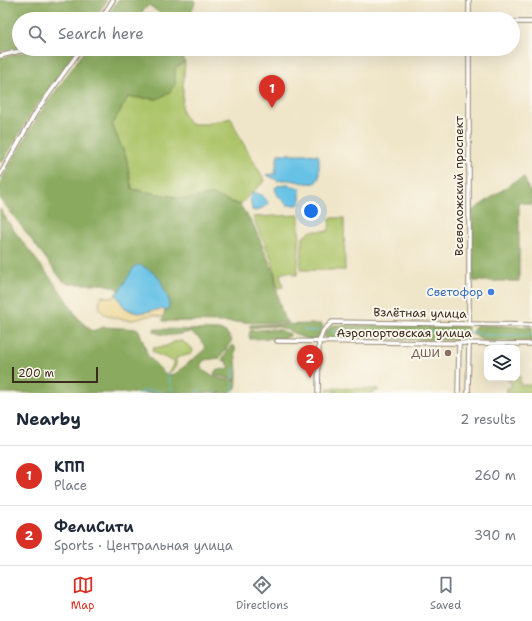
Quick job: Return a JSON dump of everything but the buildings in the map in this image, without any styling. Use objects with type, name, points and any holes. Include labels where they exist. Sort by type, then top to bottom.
[{"type":"street","points":[[105,12],[113,0]]},
{"type":"street","points":[[469,12],[470,0]]},
{"type":"street","points":[[520,22],[532,22]]},
{"type":"street","points":[[0,56],[12,53]]},
{"type":"street","points":[[0,175],[36,112],[75,56]]},
{"type":"street","name":"Всеволожский проспект","points":[[469,56],[469,324]]},
{"type":"street","name":"Взлётная улица","points":[[319,342],[323,331],[332,322],[532,325]]},
{"type":"street","name":"Аэропортовская улица","points":[[277,341],[532,344]]},
{"type":"street","points":[[318,393],[319,342]]},
{"type":"street","points":[[458,343],[458,393]]},
{"type":"street","points":[[468,393],[469,343]]},
{"type":"green space","points":[[0,0],[107,0],[99,12],[12,12],[12,49],[0,52]]},
{"type":"green space","points":[[118,0],[194,0],[195,3],[191,12],[158,12],[149,5],[142,12],[110,12]]},
{"type":"green space","points":[[12,55],[73,56],[33,110],[3,162],[0,162],[0,58]]},
{"type":"green space","points":[[81,56],[183,56],[185,62],[175,68],[175,84],[168,94],[157,99],[128,97],[112,125],[126,157],[132,189],[185,199],[212,195],[240,205],[254,226],[274,273],[279,302],[284,319],[289,323],[163,321],[164,314],[168,309],[168,303],[159,278],[150,271],[134,267],[119,291],[116,288],[104,284],[69,284],[62,280],[0,198],[0,182],[38,116]]},
{"type":"green space","points":[[185,62],[182,112],[190,124],[206,124],[231,118],[240,138],[265,181],[240,205],[212,195],[185,199],[132,189],[126,157],[112,125],[128,97],[157,99],[175,84],[175,68]]},
{"type":"green space","points":[[524,177],[529,191],[532,193],[532,205],[519,202],[519,281],[473,281],[472,211],[514,182]]},
{"type":"green space","points":[[0,209],[12,228],[58,288],[80,321],[92,331],[104,327],[138,329],[148,356],[166,375],[175,374],[206,348],[199,338],[190,332],[167,335],[158,334],[154,332],[154,329],[219,330],[226,332],[232,340],[220,358],[204,360],[200,366],[211,375],[222,379],[237,381],[236,388],[228,393],[0,393]]},
{"type":"green space","points":[[299,215],[300,235],[297,275],[294,275],[293,272],[280,274],[283,287],[278,288],[272,260],[253,217]]},
{"type":"green space","points":[[330,218],[344,218],[345,270],[300,270],[303,237],[311,231],[329,231]]},
{"type":"green space","points":[[322,324],[323,327],[317,339],[307,339],[276,326],[250,328],[250,325]]},
{"type":"green space","points":[[476,325],[532,327],[532,342],[482,341],[473,334]]},
{"type":"green space","points":[[331,326],[468,326],[467,334],[463,340],[326,339],[324,335]]},
{"type":"green space","points":[[271,329],[280,330],[290,334],[290,336],[285,338],[250,339],[250,331]]},
{"type":"green space","points":[[182,341],[192,348],[193,352],[191,354],[176,358],[175,368],[167,373],[174,364],[173,361],[154,353],[152,351],[153,348],[167,346],[174,342]]},
{"type":"green space","points":[[233,345],[235,347],[237,380],[214,375],[215,371],[230,368],[227,362],[222,360],[230,347]]},
{"type":"green space","points":[[508,381],[520,381],[520,385],[532,385],[532,393],[507,393],[507,388],[511,388],[511,382]]},
{"type":"green space","points":[[328,388],[378,389],[378,391],[372,392],[374,393],[333,393],[337,391],[328,391]]},
{"type":"sand","points":[[116,294],[128,310],[134,312],[144,312],[154,309],[165,310],[163,317],[150,315],[135,320],[128,320],[114,318],[105,314],[100,309],[101,296],[113,298]]},
{"type":"water","points":[[278,154],[318,155],[319,178],[315,183],[287,180],[277,181],[267,175],[275,174]]},
{"type":"water","points":[[288,185],[300,189],[300,202],[298,205],[287,205],[277,193],[275,188],[277,186]]},
{"type":"water","points":[[252,193],[262,195],[268,203],[267,205],[256,211],[252,210],[250,197]]},
{"type":"water","points":[[137,265],[147,268],[159,279],[168,298],[168,309],[139,313],[124,307],[116,294],[134,267]]},
{"type":"waterway","points":[[304,330],[318,331]]},
{"type":"waterway","points":[[331,331],[475,332],[482,335],[532,335]]},
{"type":"waterway","points":[[233,393],[234,368]]},
{"type":"waterway","points":[[167,373],[173,393]]},
{"type":"waterway","points":[[195,393],[202,388]]},
{"type":"waterway","points":[[138,393],[151,390],[165,393]]},
{"type":"place","name":"КПП","points":[[272,108]]},
{"type":"place","name":"Светофор","points":[[491,292]]},
{"type":"place","name":"ДШИ","points":[[448,353]]},
{"type":"place","name":"ФелиСити","points":[[310,378]]}]
